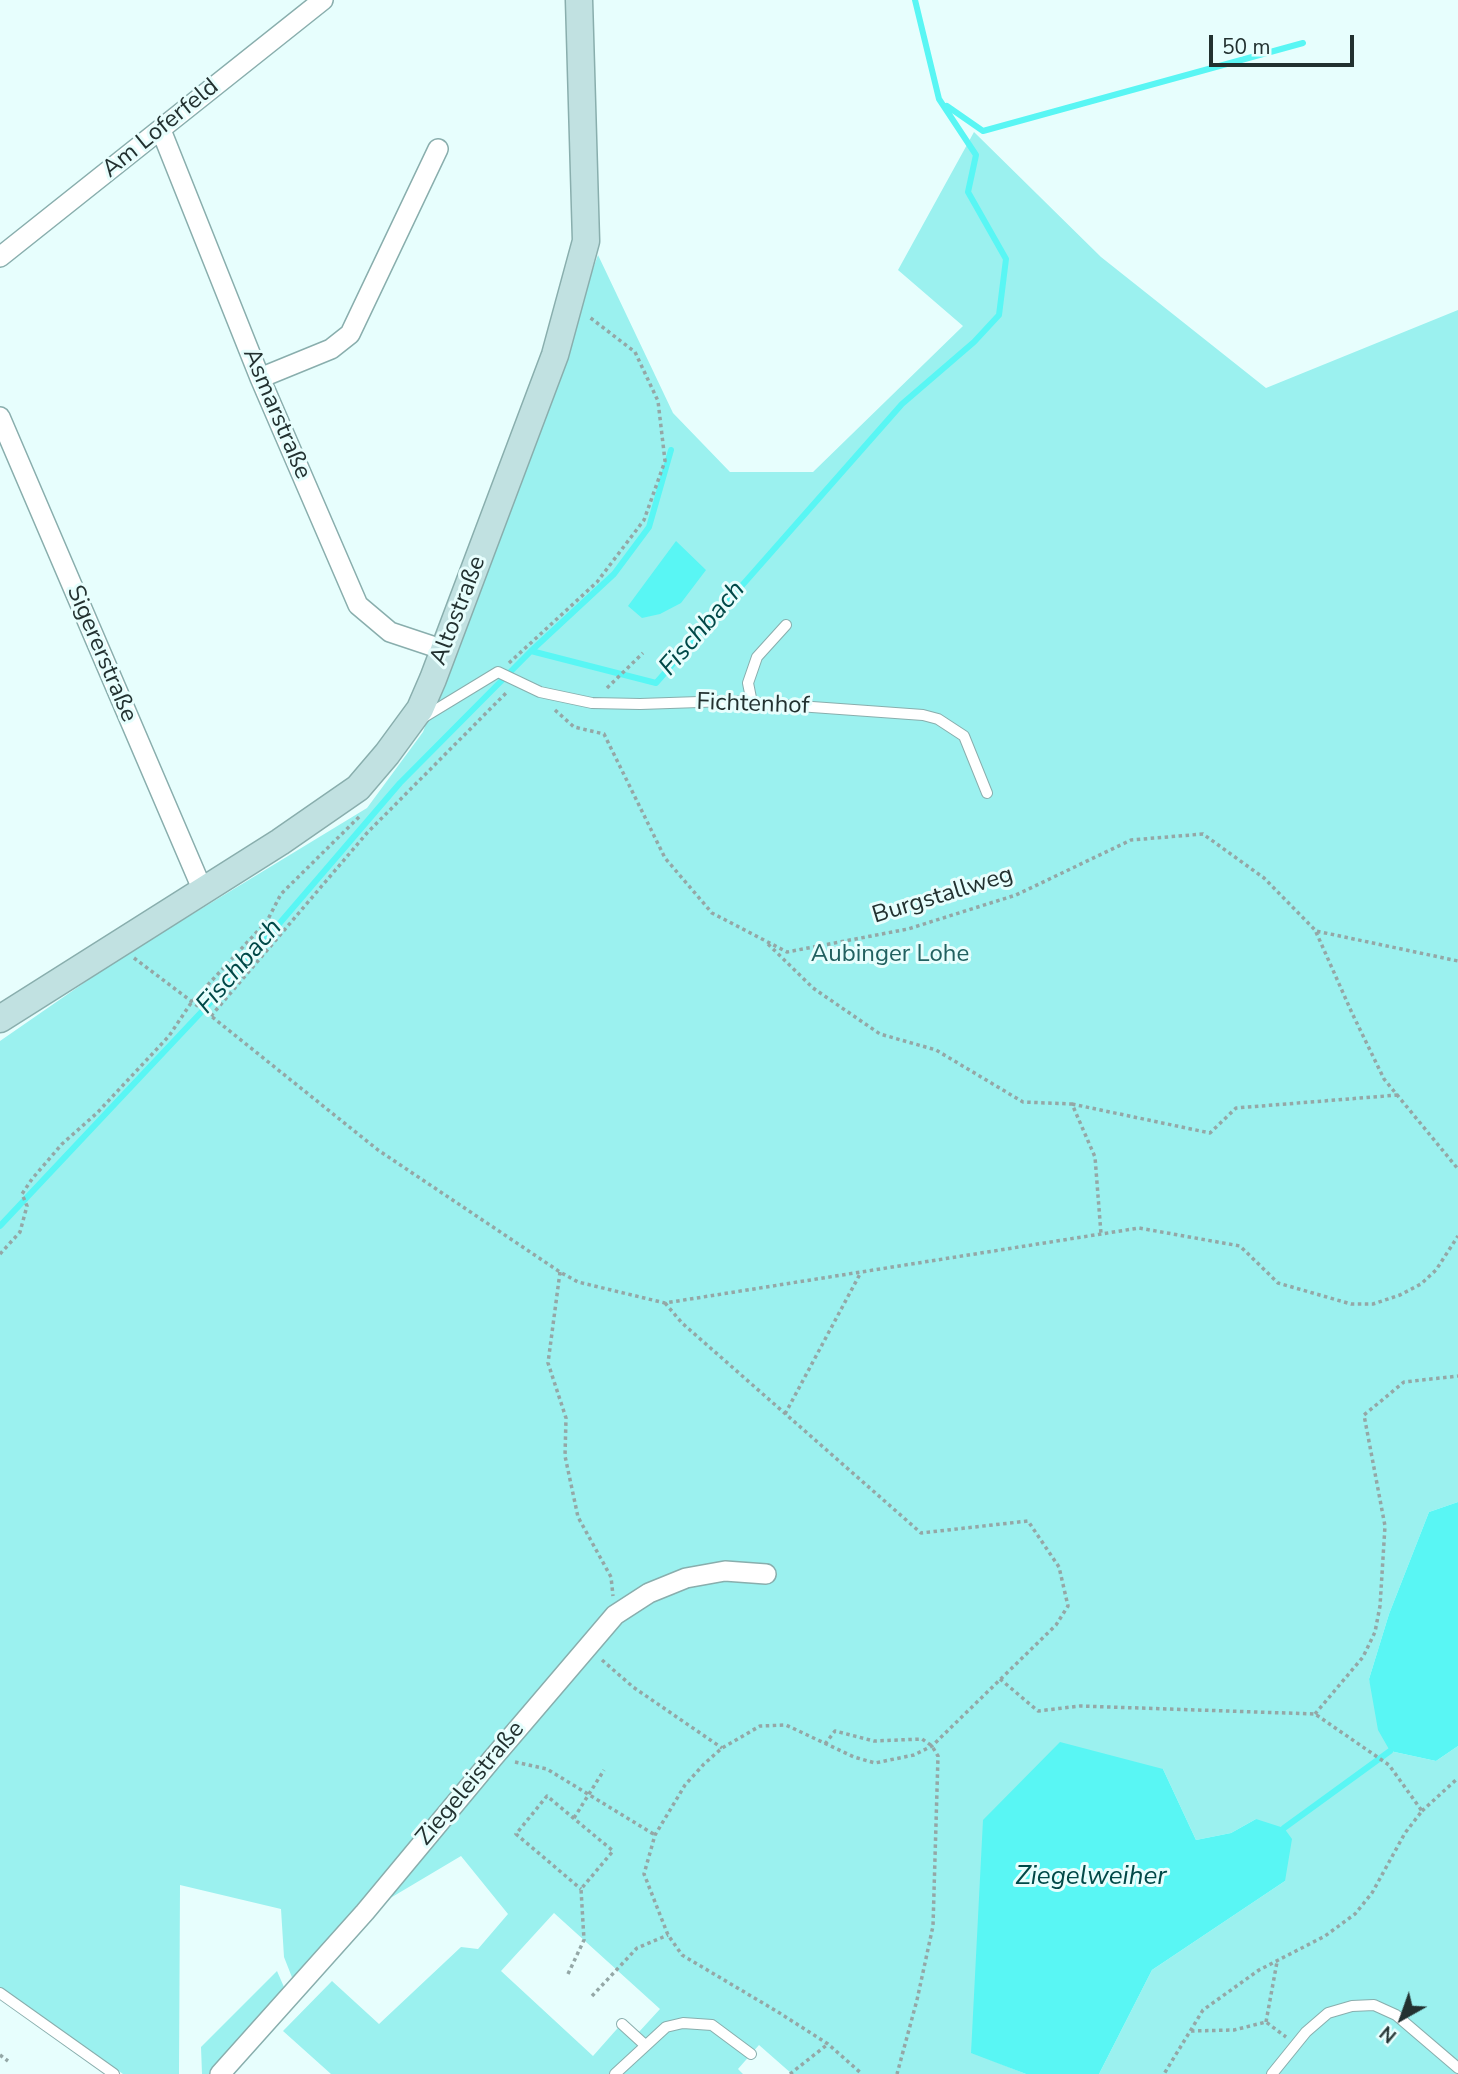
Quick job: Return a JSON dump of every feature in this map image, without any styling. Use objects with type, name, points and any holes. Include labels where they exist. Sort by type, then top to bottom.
[{"type":"main road","name":"Altostraße","points":[[0,1019],[280,842],[358,788],[411,724],[433,680],[555,355],[586,241],[579,0]]},
{"type":"street","name":"Am Loferfeld","points":[[0,257],[323,0]]},
{"type":"street","name":"Asmarstraße","points":[[160,130],[260,378],[358,605],[390,632],[444,650]]},
{"type":"street","points":[[260,378],[331,349],[350,334],[438,149]]},
{"type":"street","name":"Sigererstraße","points":[[0,417],[203,891]]},
{"type":"street","name":"Ziegeleistraße","points":[[220,2074],[365,1912],[615,1615],[649,1594],[686,1578],[725,1571],[766,1574]]},
{"type":"lane","points":[[752,702],[748,683],[757,657],[786,625]]},
{"type":"lane","name":"Fichtenhof","points":[[498,672],[540,692],[592,703],[752,702],[923,715],[938,719],[964,736],[986,793]]},
{"type":"lane","points":[[411,724],[498,672]]},
{"type":"lane","points":[[0,1993],[114,2074]]},
{"type":"lane","points":[[1272,2074],[1306,2032],[1328,2013],[1352,2006],[1374,2005],[1396,2015],[1458,2068]]},
{"type":"lane","points":[[615,2074],[666,2027],[683,2023],[712,2025],[751,2054]]},
{"type":"lane","points":[[622,2024],[645,2045]]},
{"type":"path","points":[[498,672],[597,582],[644,520],[665,461],[658,401],[635,352],[569,302]]},
{"type":"path","points":[[611,684],[643,653]]},
{"type":"path","points":[[210,1016],[367,833],[518,682]]},
{"type":"path","name":"Burgstallweg","points":[[547,703],[574,727],[604,734],[665,858],[712,913],[786,952],[908,929],[1016,895],[1131,839],[1203,834],[1264,878],[1316,931]]},
{"type":"path","points":[[0,1254],[20,1232],[27,1206],[22,1194],[62,1144],[97,1113],[169,1037],[192,1003],[267,921],[281,894],[364,812]]},
{"type":"path","points":[[1316,931],[1458,961]]},
{"type":"path","points":[[1316,931],[1384,1079],[1458,1169]]},
{"type":"path","points":[[765,940],[813,988],[880,1034],[936,1049],[962,1068],[1024,1102],[1072,1104],[1210,1133],[1236,1108],[1398,1095]]},
{"type":"path","points":[[117,945],[378,1150],[560,1272],[578,1282],[665,1303],[1139,1228],[1240,1247],[1279,1283],[1351,1304],[1373,1304],[1421,1284],[1436,1270],[1458,1236]]},
{"type":"path","points":[[1072,1104],[1095,1157],[1101,1234]]},
{"type":"path","points":[[560,1272],[548,1363],[566,1418],[565,1456],[578,1517],[611,1577],[615,1615]]},
{"type":"path","points":[[785,1414],[860,1274]]},
{"type":"path","points":[[665,1303],[682,1323],[921,1533],[1028,1521],[1059,1567],[1068,1606],[1056,1625],[932,1746],[914,1755],[875,1763],[825,1744],[786,1725],[760,1726],[722,1748],[685,1784],[655,1835],[644,1874],[668,1935],[682,1955],[828,2044],[862,2074]]},
{"type":"path","points":[[1315,1714],[1363,1657],[1375,1632],[1380,1606],[1385,1526],[1364,1415],[1404,1382],[1458,1376]]},
{"type":"path","points":[[588,1647],[633,1687],[722,1748]]},
{"type":"path","points":[[1000,1679],[1038,1710],[1080,1706],[1315,1714],[1389,1765],[1422,1811]]},
{"type":"path","points":[[825,1744],[835,1731],[874,1741],[922,1740],[932,1746],[938,1756],[933,1926],[897,2074]]},
{"type":"path","points":[[493,1758],[547,1769],[655,1835]]},
{"type":"path","points":[[574,1818],[604,1770]]},
{"type":"path","points":[[1164,2074],[1203,2011],[1259,1970],[1325,1936],[1355,1913],[1372,1893],[1398,1844],[1422,1811],[1458,1778]]},
{"type":"path","points":[[568,1974],[584,1940],[581,1889],[613,1851],[547,1796],[516,1834],[581,1889]]},
{"type":"path","points":[[592,1996],[637,1948],[668,1935]]},
{"type":"path","points":[[1266,2022],[1277,1961]]},
{"type":"path","points":[[1190,2031],[1234,2030],[1266,2022]]},
{"type":"path","points":[[1266,2022],[1296,2045]]},
{"type":"path","points":[[790,2074],[828,2044]]},
{"type":"path","points":[[4,2049],[0,2055],[8,2061]]},
{"type":"green space","name":"Aubinger Lohe","points":[[974,132],[1101,257],[1266,388],[1458,310],[1458,1502],[1429,1512],[1389,1614],[1369,1679],[1390,1751],[1436,1761],[1458,1746],[1458,2074],[1099,2074],[1152,1970],[1285,1881],[1256,1819],[1231,1833],[1196,1840],[1163,1769],[971,2052],[1026,2074],[792,2074],[759,2045],[738,2069],[743,2074],[331,2074],[283,2031],[332,1981],[379,2024],[461,1947],[478,1949],[508,1914],[461,1856],[387,1900],[295,1985],[284,1957],[281,1909],[180,1885],[179,2074],[123,2074],[0,1987],[0,1041],[117,960],[367,808],[423,732],[598,255],[673,413],[730,472],[813,472],[963,326],[898,270]],"holes":[[[554,1913],[660,2009],[638,2033],[624,2021],[593,2056],[501,1971]]]},
{"type":"green space","points":[[277,1971],[287,1994],[212,2074],[202,2074],[201,2047]]},
{"type":"water","points":[[676,541],[706,570],[681,603],[660,614],[642,618],[628,606]]},
{"type":"water","points":[[1458,1502],[1458,1746],[1436,1761],[1390,1751],[1378,1730],[1369,1679],[1389,1614],[1429,1512]]},
{"type":"water","name":"Ziegelweiher","points":[[1060,1742],[1163,1769],[1196,1840],[1231,1833],[1256,1819],[1284,1828],[1292,1839],[1285,1881],[1152,1970],[1099,2074],[1026,2074],[971,2053],[983,1820]]},
{"type":"waterway","name":"Fischbach","points":[[0,1226],[224,988],[400,783],[531,651],[656,683],[902,404],[974,342],[999,315],[1006,259],[968,192],[976,155],[939,99],[915,0]]},
{"type":"waterway","points":[[947,106],[983,131],[1303,43]]},
{"type":"waterway","points":[[531,651],[614,574],[649,527],[671,450]]},
{"type":"waterway","points":[[1284,1828],[1390,1751]]}]
